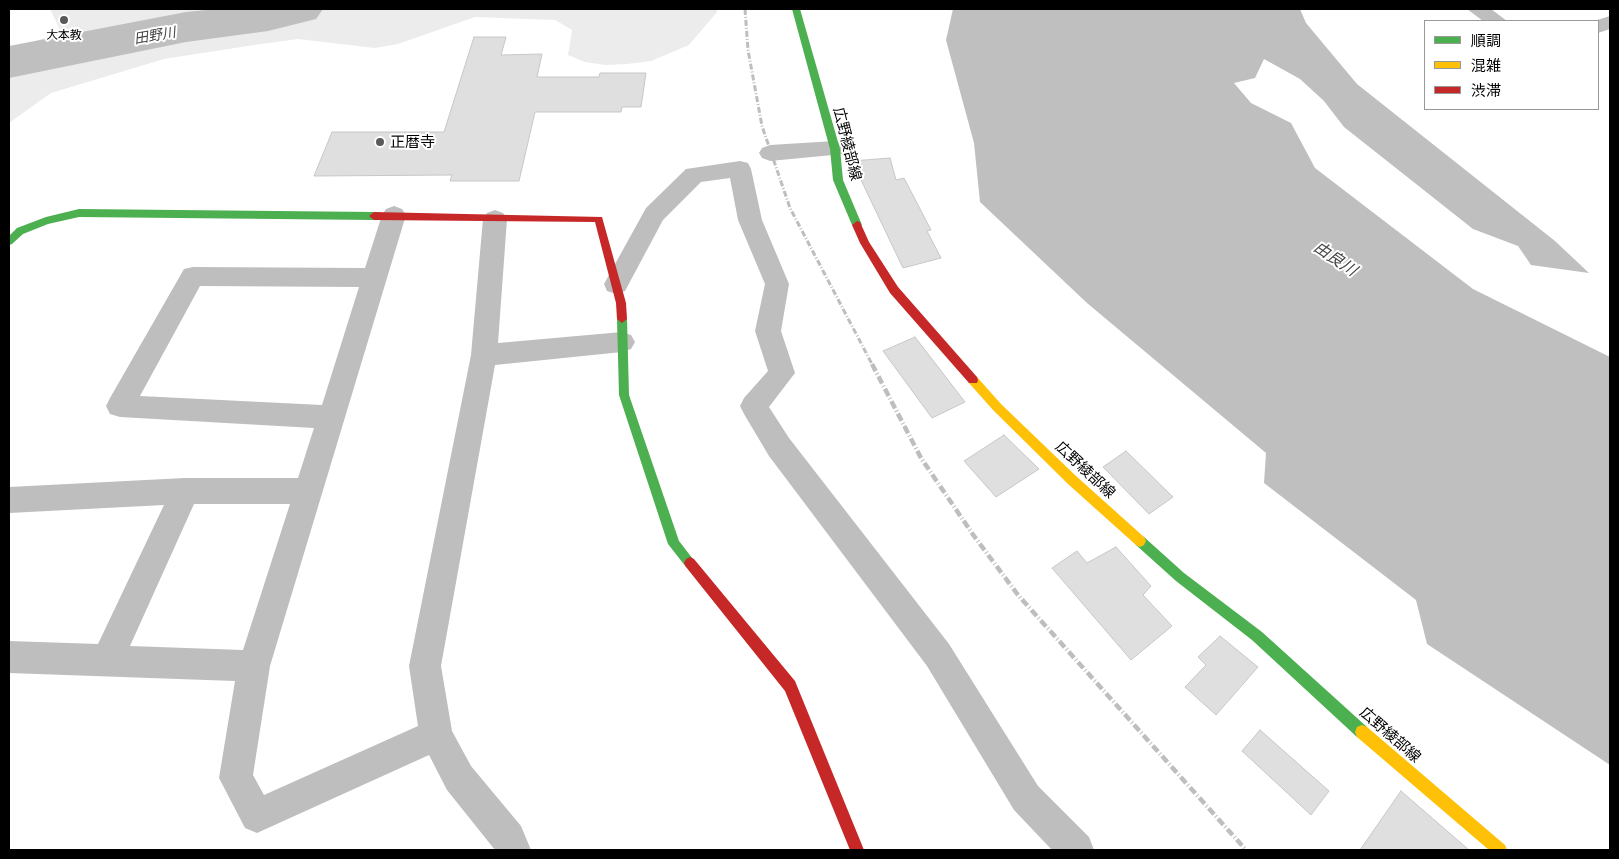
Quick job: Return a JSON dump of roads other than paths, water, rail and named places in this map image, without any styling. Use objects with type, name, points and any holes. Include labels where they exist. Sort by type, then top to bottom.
[{"type":"street","name":"広野綾部線","points":[[796,9],[834,149],[838,180],[865,243],[894,290],[997,407],[1072,480],[1180,577],[1257,636],[1372,741],[1500,850]]},
{"type":"street","points":[[1477,9],[1495,20]]},
{"type":"street","points":[[770,153],[834,149]]},
{"type":"street","points":[[616,284],[654,214],[694,175],[740,169],[750,220],[777,284],[768,331],[782,373],[754,406],[779,447],[938,655],[1026,798],[1076,850]]},
{"type":"street","points":[[9,241],[20,231],[28,227],[79,214],[394,215],[495,219],[600,219],[621,303],[624,395],[674,544],[790,686],[857,850]]},
{"type":"street","points":[[394,215],[254,666],[236,778],[257,816],[436,735]]},
{"type":"street","points":[[495,219],[484,356],[425,666],[436,735],[459,778],[509,838],[513,850]]},
{"type":"street","points":[[331,417],[120,406],[194,276],[374,278]]},
{"type":"street","points":[[484,356],[622,342]]},
{"type":"street","points":[[9,500],[185,490],[308,490]]},
{"type":"street","points":[[107,660],[185,490]]},
{"type":"street","points":[[9,657],[254,666]]},
{"type":"water","name":"由良川","points":[[953,9],[1300,9],[1306,23],[1357,84],[1555,241],[1589,273],[1531,265],[1518,246],[1473,229],[1344,127],[1324,101],[1300,79],[1264,59],[1255,78],[1234,83],[1251,103],[1291,123],[1315,168],[1473,289],[1610,357],[1610,765],[1427,644],[1416,600],[1264,483],[1266,453],[1087,303],[980,202],[974,143],[946,40]]},
{"type":"waterway","name":"田野川","points":[[9,62],[186,27],[268,17],[300,9]]},
{"type":"railway","points":[[745,9],[748,50],[762,126],[790,208],[873,366]]},
{"type":"railway","points":[[872,364],[921,458],[974,536],[1018,595],[1246,850]]},
{"type":"place","name":"大本教","points":[[64,20]]},
{"type":"place","name":"正暦寺","points":[[380,142]]}]
